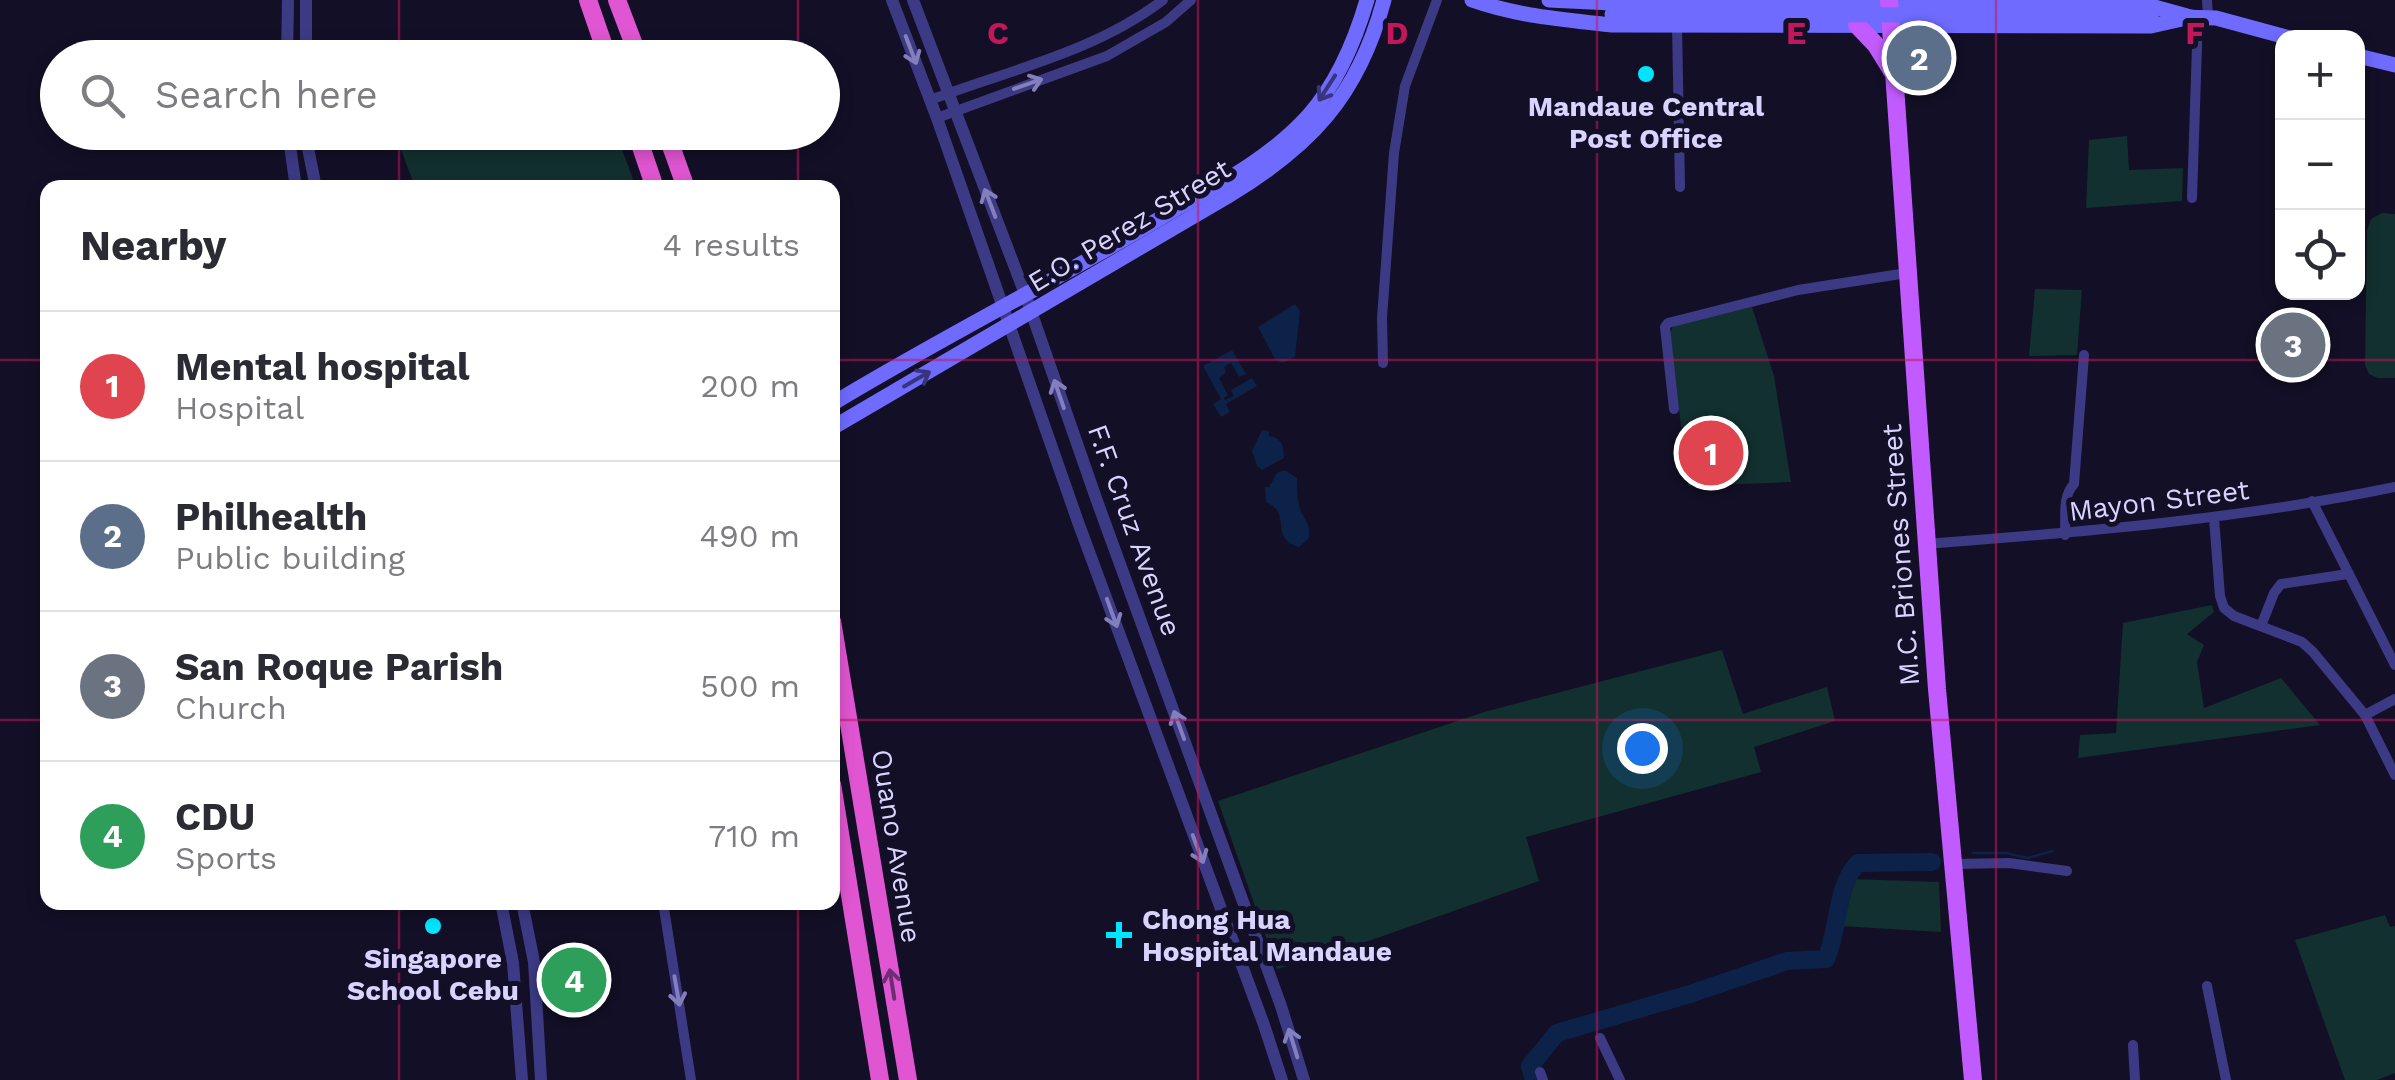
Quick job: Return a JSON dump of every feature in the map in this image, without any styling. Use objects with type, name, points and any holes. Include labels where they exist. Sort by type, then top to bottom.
[{"type":"highway","points":[[588,0],[602,40]]},
{"type":"highway","points":[[618,0],[632,40]]},
{"type":"highway","points":[[642,150],[653,180]]},
{"type":"highway","points":[[672,150],[683,180]]},
{"type":"highway","name":"Ouano Avenue","points":[[840,669],[908,1080]]},
{"type":"highway","name":"Ouano Avenue","points":[[840,830],[880,1080]]},
{"type":"highway","points":[[841,836],[867,830]]},
{"type":"main road","name":"E.O. Perez Street","points":[[840,423],[1008,327],[1224,190],[1311,113],[1348,54],[1367,0]]},
{"type":"main road","name":"E.O. Perez Street","points":[[840,399],[1118,243],[1273,167],[1324,122],[1347,90],[1364,59],[1384,0]]},
{"type":"main road","points":[[1472,0],[1612,14],[2151,16],[2201,12]]},
{"type":"main road","points":[[1549,0],[2151,6],[2201,12],[2275,33]]},
{"type":"main road","name":"M.C. Briones Street","points":[[1889,2],[1926,544],[1973,1080]]},
{"type":"main road","points":[[1532,7],[1612,25],[2151,26],[2201,12]]},
{"type":"main road","points":[[1857,26],[1876,45],[1894,76]]},
{"type":"main road","points":[[1894,76],[1919,26]]},
{"type":"main road","points":[[2365,58],[2395,65]]},
{"type":"street","points":[[287,40],[288,0]]},
{"type":"street","points":[[306,0],[306,40]]},
{"type":"street","name":"F.F. Cruz Avenue","points":[[892,0],[1282,1080]]},
{"type":"street","name":"F.F. Cruz Avenue","points":[[913,0],[1031,313],[1275,988],[1304,1080]]},
{"type":"street","points":[[930,100],[1100,40],[1163,0]]},
{"type":"street","points":[[937,118],[1107,56],[1166,22],[1190,0]]},
{"type":"street","points":[[1383,363],[1382,318],[1394,152],[1405,86],[1436,0]]},
{"type":"street","points":[[2192,198],[2201,12]]},
{"type":"street","points":[[1676,25],[1680,186]]},
{"type":"street","points":[[291,150],[295,180]]},
{"type":"street","points":[[308,150],[314,180]]},
{"type":"street","points":[[1674,408],[1665,327],[1668,323],[1798,290],[1907,273]]},
{"type":"street","points":[[2066,534],[2066,500],[2074,484],[2084,356]]},
{"type":"street","name":"Mayon Street","points":[[1926,544],[2214,518],[2395,487]]},
{"type":"street","points":[[2312,501],[2395,666]]},
{"type":"street","points":[[2214,518],[2224,608],[2234,616],[2302,642],[2314,652],[2366,714],[2395,775]]},
{"type":"street","points":[[2261,626],[2281,584],[2348,574]]},
{"type":"street","points":[[2366,714],[2395,699]]},
{"type":"street","points":[[1953,864],[2008,863],[2067,871]]},
{"type":"street","points":[[504,910],[514,963],[522,1080]]},
{"type":"street","points":[[524,910],[534,962],[541,1080]]},
{"type":"street","points":[[664,910],[691,1080]]},
{"type":"street","points":[[2207,986],[2226,1080]]},
{"type":"street","points":[[1600,1038],[1620,1080]]},
{"type":"street","points":[[2133,1045],[2135,1080]]},
{"type":"green space","points":[[2127,136],[2129,170],[2183,168],[2182,201],[2086,208],[2089,140]]},
{"type":"green space","points":[[401,150],[622,150],[633,180],[412,180]]},
{"type":"green space","points":[[2382,213],[2395,214],[2395,378],[2378,378],[2369,374],[2365,365],[2367,230],[2371,219]]},
{"type":"green space","points":[[2035,289],[2082,290],[2077,355],[2029,356]]},
{"type":"green space","points":[[1752,307],[1774,376],[1791,482],[1688,486],[1670,333],[1674,324]]},
{"type":"green space","points":[[2212,605],[2214,612],[2187,634],[2204,645],[2197,662],[2204,708],[2281,678],[2320,725],[2078,758],[2080,735],[2116,733],[2123,623]]},
{"type":"green space","points":[[1722,650],[1743,714],[1827,687],[1835,721],[1754,747],[1761,772],[1526,837],[1539,881],[1343,950],[1277,969],[1218,801],[1484,712]]},
{"type":"green space","points":[[1852,879],[1939,882],[1941,932],[1840,926]]},
{"type":"green space","points":[[2385,915],[2390,927],[2395,926],[2395,1073],[2377,1080],[2345,1080],[2295,940]]},
{"type":"water","points":[[1295,304],[1300,311],[1295,357],[1282,363],[1275,359],[1258,327]]},
{"type":"water","points":[[1232,350],[1246,374],[1239,377],[1231,363],[1224,367],[1226,373],[1219,378],[1228,395],[1225,400],[1234,396],[1231,390],[1252,378],[1257,386],[1226,404],[1230,412],[1221,417],[1213,404],[1221,399],[1203,366]]},
{"type":"water","points":[[1262,430],[1269,431],[1269,436],[1283,446],[1284,458],[1262,470],[1252,451]]},
{"type":"water","points":[[1285,470],[1297,478],[1299,505],[1309,527],[1309,538],[1299,547],[1285,538],[1278,512],[1266,502],[1265,487]]},
{"type":"waterway","points":[[1973,853],[2028,858],[2052,851]]},
{"type":"waterway","points":[[1534,1080],[1530,1066],[1557,1033],[1787,961],[1826,959],[1842,895],[1858,863],[1932,862]]},
{"type":"place","name":"Philhealth","points":[[1919,58]]},
{"type":"place","name":"Mandaue Central Post Office","points":[[1646,74]]},
{"type":"place","name":"San Roque Parish","points":[[2293,345]]},
{"type":"place","name":"Mental hospital","points":[[1711,453]]},
{"type":"place","name":"Singapore School Cebu","points":[[433,926]]},
{"type":"place","name":"Chong Hua Hospital Mandaue","points":[[1119,935]]},
{"type":"place","name":"CDU","points":[[574,980]]}]
